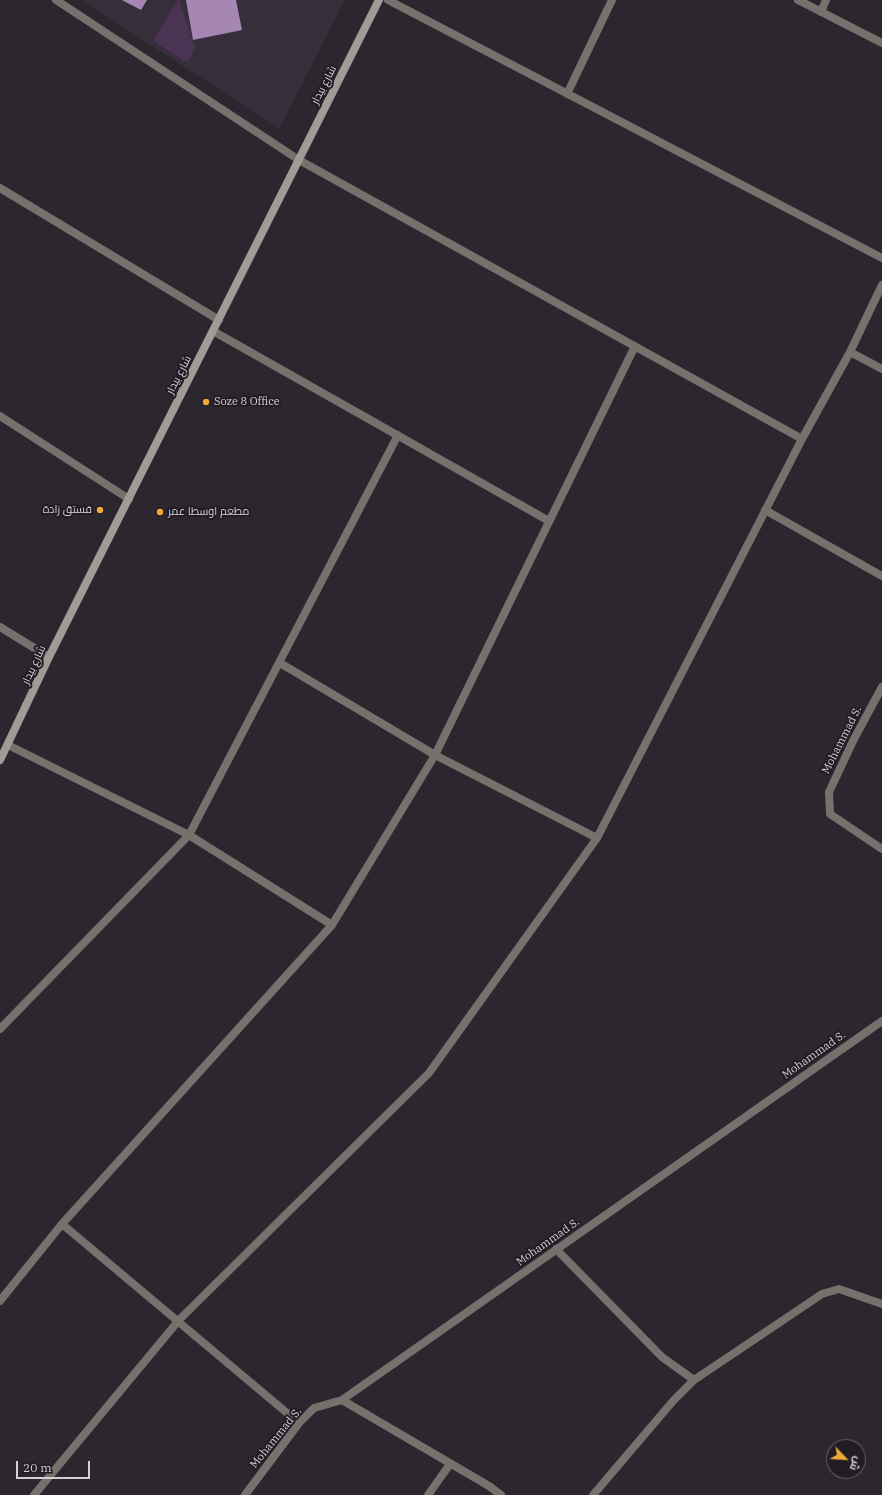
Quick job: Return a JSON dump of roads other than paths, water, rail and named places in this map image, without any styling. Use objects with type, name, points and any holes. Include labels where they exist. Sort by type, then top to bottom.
[{"type":"main road","name":"شارع بيدار","points":[[0,760],[49,657],[379,0]]},
{"type":"street","points":[[56,0],[299,160],[802,439]]},
{"type":"street","points":[[388,0],[882,258]]},
{"type":"street","points":[[566,94],[612,0]]},
{"type":"street","points":[[798,0],[882,43]]},
{"type":"street","points":[[821,12],[826,0]]},
{"type":"street","points":[[0,188],[219,320]]},
{"type":"street","points":[[34,1495],[179,1320],[429,1073],[597,838],[802,439],[850,352],[882,284]]},
{"type":"street","points":[[213,331],[549,521]]},
{"type":"street","points":[[0,1301],[62,1224],[332,925],[436,755],[634,346]]},
{"type":"street","points":[[850,352],[882,369]]},
{"type":"street","points":[[0,416],[129,499]]},
{"type":"street","points":[[0,1029],[189,835],[398,435]]},
{"type":"street","points":[[766,510],[882,576]]},
{"type":"street","points":[[0,627],[49,657]]},
{"type":"street","points":[[280,663],[436,755],[597,838]]},
{"type":"street","name":"Mohammad S.","points":[[882,687],[828,792],[830,814],[882,849]]},
{"type":"street","points":[[8,745],[189,835],[332,925]]},
{"type":"street","name":"Mohammad S.","points":[[245,1495],[299,1423],[314,1408],[342,1400],[882,1021]]},
{"type":"street","points":[[62,1224],[179,1320],[299,1423]]},
{"type":"street","points":[[556,1249],[662,1357],[694,1380]]},
{"type":"street","points":[[593,1495],[673,1401],[694,1380],[822,1294],[839,1289],[882,1304]]},
{"type":"street","points":[[342,1400],[489,1486],[501,1495]]},
{"type":"street","points":[[428,1495],[450,1464]]},
{"type":"place","name":"Soze 8 Office","points":[[206,402]]},
{"type":"place","name":"فستق زادة","points":[[100,510]]},
{"type":"place","name":"مطعم اوسطا عمر","points":[[160,512]]}]
